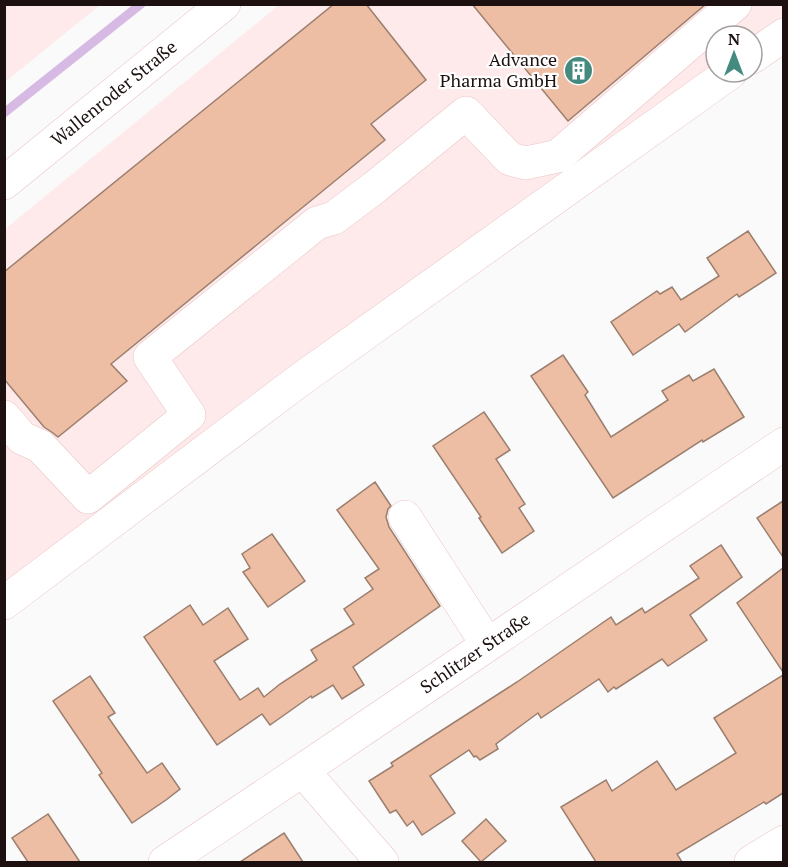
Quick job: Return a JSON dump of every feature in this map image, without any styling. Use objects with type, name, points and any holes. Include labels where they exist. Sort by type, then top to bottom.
[{"type":"street","name":"Wallenroder Straße","points":[[4,183],[224,4]]},
{"type":"street","points":[[4,417],[22,438],[40,446],[88,498],[189,415],[150,357],[316,223],[334,218],[466,113],[510,159],[526,163],[558,156],[735,4]]},
{"type":"street","points":[[764,48],[783,35]]},
{"type":"street","points":[[4,603],[297,382],[714,84]]},
{"type":"street","name":"Schlitzer Straße","points":[[165,862],[303,771],[783,444]]},
{"type":"street","points":[[405,517],[488,644]]},
{"type":"street","points":[[303,771],[382,862]]},
{"type":"street","points":[[750,862],[783,842]]},
{"type":"shaded area","points":[[5,4],[100,4],[100,5],[5,82]]},
{"type":"shaded area","points":[[279,5],[783,5],[783,19],[764,32],[764,24],[704,24],[704,76],[110,502],[5,592],[5,229]]},
{"type":"building","points":[[334,4],[366,4],[426,80],[371,124],[385,140],[111,364],[127,381],[58,437],[44,427],[4,379],[4,272]]},
{"type":"building","name":"Advance Pharma GmbH","points":[[472,4],[706,4],[568,121]]},
{"type":"building","points":[[748,231],[776,273],[739,297],[737,294],[685,332],[679,324],[633,355],[611,322],[657,291],[660,294],[672,287],[681,300],[719,276],[707,258]]},
{"type":"building","points":[[563,355],[588,392],[585,395],[611,437],[668,400],[662,391],[689,375],[693,381],[714,369],[744,417],[703,442],[702,440],[613,498],[531,376]]},
{"type":"building","points":[[484,412],[510,450],[496,459],[525,504],[519,508],[534,531],[502,553],[479,518],[481,517],[433,446]]},
{"type":"building","points":[[375,482],[391,506],[386,517],[389,527],[440,606],[353,667],[364,685],[342,699],[333,685],[312,698],[311,696],[270,725],[262,714],[217,745],[144,637],[190,605],[203,625],[228,608],[248,639],[214,661],[240,700],[258,688],[264,697],[317,660],[311,650],[354,624],[344,609],[373,589],[365,578],[379,569],[337,510]]},
{"type":"building","points":[[783,501],[783,557],[757,518]]},
{"type":"building","points":[[272,534],[305,581],[268,607],[243,572],[250,568],[242,554]]},
{"type":"building","points":[[721,545],[742,577],[690,615],[707,640],[668,666],[662,659],[608,692],[599,679],[541,718],[538,713],[496,744],[498,749],[480,760],[474,757],[469,750],[430,776],[455,813],[422,835],[413,821],[407,826],[396,810],[390,813],[369,781],[393,766],[391,763],[517,682],[611,617],[616,625],[642,608],[645,613],[699,578],[690,566]]},
{"type":"building","points":[[783,568],[783,672],[737,603]]},
{"type":"building","points":[[783,675],[783,793],[677,854],[682,862],[596,862],[561,807],[606,780],[612,791],[657,761],[676,790],[736,753],[714,718]]},
{"type":"building","points":[[90,676],[115,713],[108,717],[147,773],[162,763],[180,789],[132,823],[99,775],[102,773],[53,701]]},
{"type":"building","points":[[48,814],[80,862],[28,862],[12,838]]},
{"type":"building","points":[[486,819],[506,841],[481,862],[462,841]]},
{"type":"building","points":[[284,833],[303,862],[240,862]]},
{"type":"waterway","points":[[4,113],[141,4]]},
{"type":"place","name":"Advance Pharma GmbH","points":[[578,70]]}]
